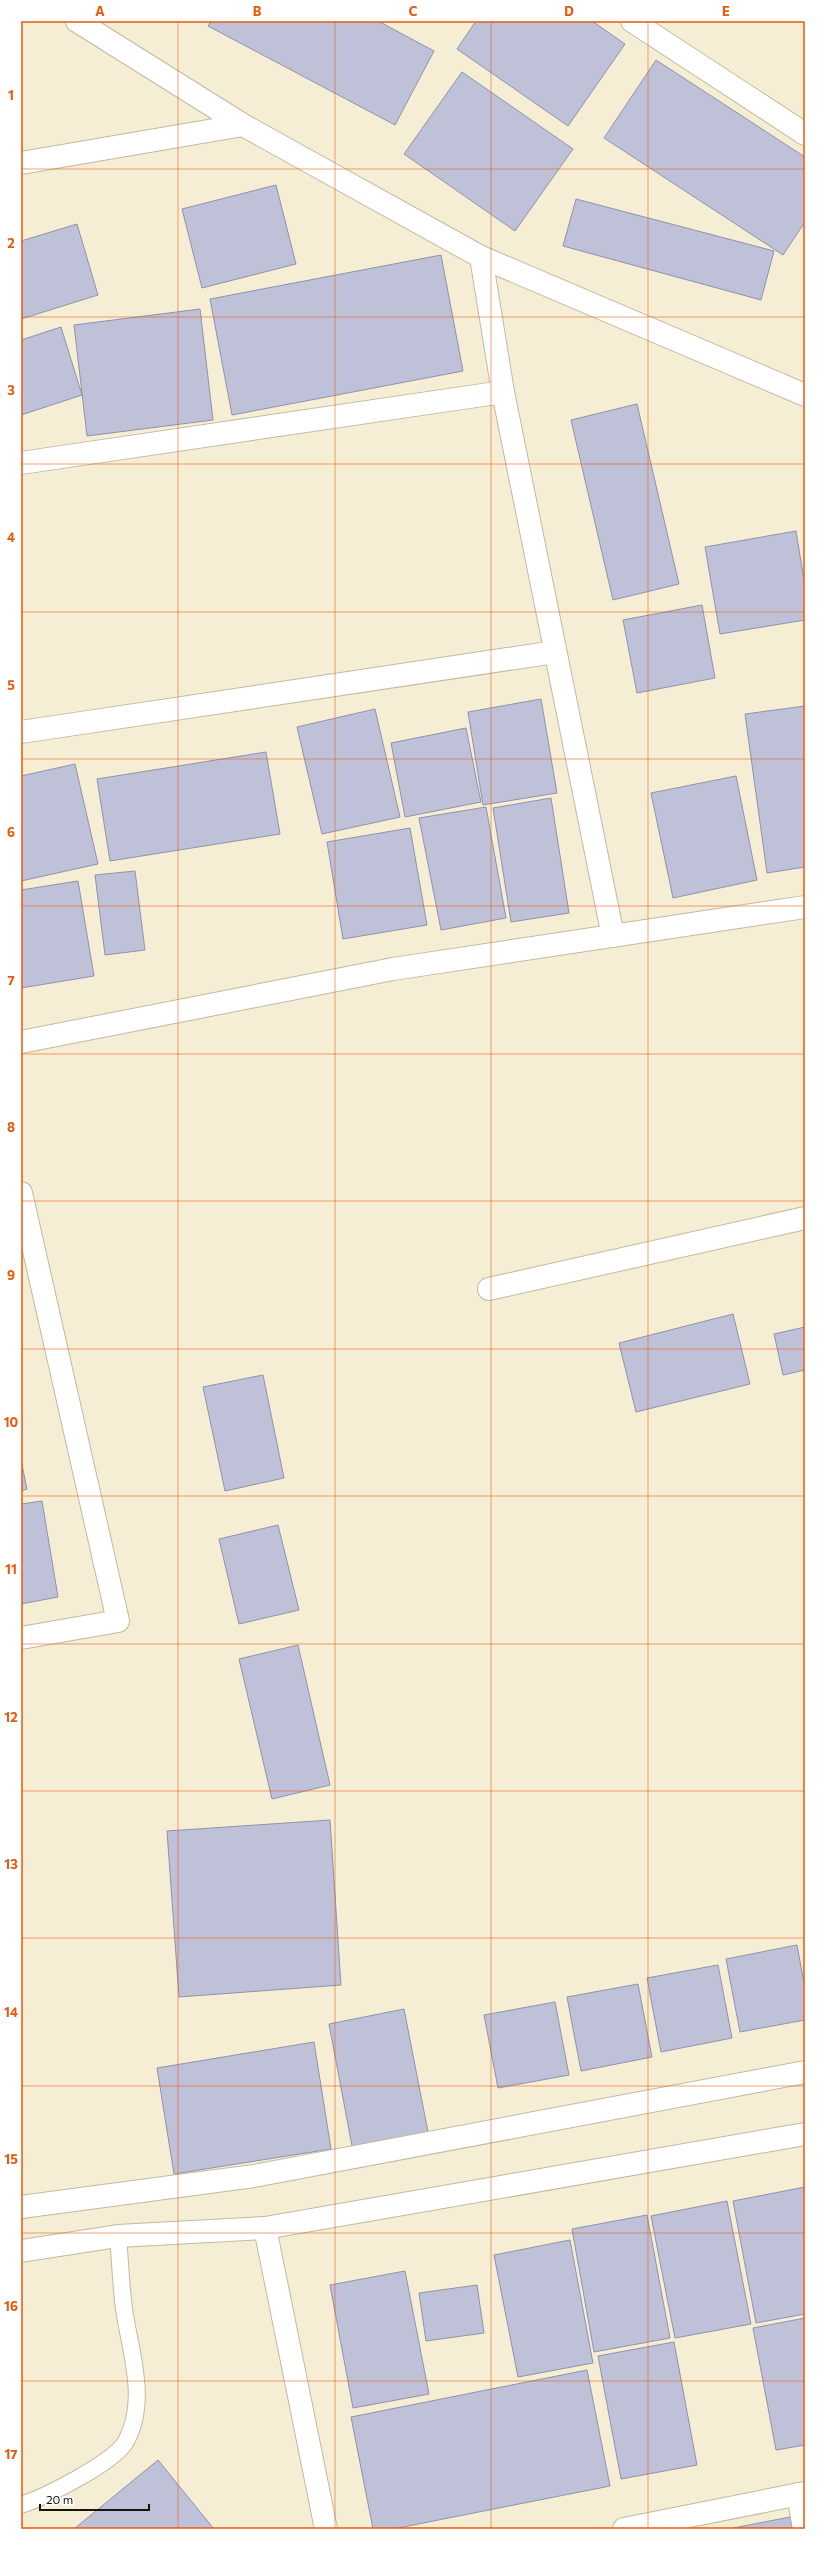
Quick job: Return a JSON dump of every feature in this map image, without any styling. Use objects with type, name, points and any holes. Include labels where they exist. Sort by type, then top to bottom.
[{"type":"street","points":[[77,21],[243,125],[481,257],[805,395]]},
{"type":"street","points":[[632,21],[805,134]]},
{"type":"street","points":[[21,163],[243,125]]},
{"type":"street","points":[[481,257],[503,392],[613,936]]},
{"type":"street","points":[[21,463],[503,392]]},
{"type":"street","points":[[21,732],[555,652]]},
{"type":"street","points":[[21,1042],[393,969],[805,907]]},
{"type":"street","points":[[21,1193],[118,1621],[21,1638]]},
{"type":"street","points":[[489,1289],[805,1218]]},
{"type":"street","points":[[21,2206],[254,2176],[805,2072]]},
{"type":"street","points":[[21,2251],[118,2236],[265,2228],[805,2134]]},
{"type":"street","points":[[265,2228],[326,2529]]},
{"type":"street","points":[[624,2529],[802,2494],[804,2529]]},
{"type":"lane","points":[[21,2505],[35,2500],[100,2465],[124,2443],[132,2421],[137,2384],[124,2308],[118,2236]]},
{"type":"building","points":[[211,21],[378,21],[434,51],[395,125],[208,26]]},
{"type":"building","points":[[476,21],[592,21],[625,44],[568,126],[457,49]]},
{"type":"building","points":[[656,60],[805,157],[805,222],[783,255],[604,138]]},
{"type":"building","points":[[462,72],[573,149],[515,231],[404,154]]},
{"type":"building","points":[[276,185],[296,264],[202,288],[182,209]]},
{"type":"building","points":[[576,199],[774,251],[761,300],[563,246]]},
{"type":"building","points":[[77,224],[98,295],[21,319],[21,241]]},
{"type":"building","points":[[441,255],[463,371],[232,415],[210,299]]},
{"type":"building","points":[[200,309],[213,420],[87,436],[74,325]]},
{"type":"building","points":[[61,327],[82,395],[21,415],[21,340]]},
{"type":"building","points":[[637,404],[679,584],[613,600],[571,420]]},
{"type":"building","points":[[796,531],[805,586],[805,620],[720,634],[705,547]]},
{"type":"building","points":[[702,605],[715,678],[637,693],[623,620]]},
{"type":"building","points":[[541,699],[557,793],[483,805],[468,712]]},
{"type":"building","points":[[805,706],[805,867],[767,873],[745,714]]},
{"type":"building","points":[[375,709],[400,817],[322,834],[297,727]]},
{"type":"building","points":[[466,728],[481,802],[405,817],[391,743]]},
{"type":"building","points":[[266,752],[280,834],[110,861],[97,779]]},
{"type":"building","points":[[75,764],[98,864],[21,881],[21,776]]},
{"type":"building","points":[[736,776],[757,880],[673,898],[651,793]]},
{"type":"building","points":[[551,798],[569,913],[511,922],[493,808]]},
{"type":"building","points":[[486,807],[506,918],[441,930],[419,818]]},
{"type":"building","points":[[410,828],[427,925],[343,939],[327,842]]},
{"type":"building","points":[[135,871],[145,950],[105,955],[95,875]]},
{"type":"building","points":[[78,881],[94,976],[21,988],[21,890]]},
{"type":"building","points":[[733,1314],[750,1384],[636,1412],[619,1343]]},
{"type":"building","points":[[805,1327],[805,1370],[783,1375],[774,1334]]},
{"type":"building","points":[[263,1375],[284,1478],[225,1491],[203,1387]]},
{"type":"building","points":[[21,1460],[27,1489],[21,1491]]},
{"type":"building","points":[[42,1501],[58,1597],[21,1604],[21,1504]]},
{"type":"building","points":[[278,1525],[299,1610],[239,1624],[219,1539]]},
{"type":"building","points":[[298,1645],[330,1785],[272,1799],[239,1659]]},
{"type":"building","points":[[330,1820],[341,1985],[179,1997],[167,1831]]},
{"type":"building","points":[[797,1945],[805,1988],[805,2020],[740,2032],[726,1959]]},
{"type":"building","points":[[718,1965],[732,2038],[661,2052],[647,1978]]},
{"type":"building","points":[[638,1984],[652,2057],[581,2071],[567,1997]]},
{"type":"building","points":[[555,2002],[569,2075],[498,2088],[484,2015]]},
{"type":"building","points":[[404,2009],[428,2132],[352,2146],[329,2024]]},
{"type":"building","points":[[314,2042],[331,2149],[174,2174],[157,2068]]},
{"type":"building","points":[[805,2187],[805,2314],[756,2323],[733,2201]]},
{"type":"building","points":[[727,2201],[751,2324],[675,2338],[651,2216]]},
{"type":"building","points":[[647,2215],[670,2338],[594,2352],[572,2229]]},
{"type":"building","points":[[570,2240],[593,2363],[518,2377],[494,2255]]},
{"type":"building","points":[[405,2271],[429,2394],[353,2408],[330,2285]]},
{"type":"building","points":[[477,2285],[484,2333],[426,2341],[419,2293]]},
{"type":"building","points":[[805,2318],[805,2445],[776,2450],[753,2328]]},
{"type":"building","points":[[674,2342],[697,2465],[621,2479],[598,2356]]},
{"type":"building","points":[[587,2370],[610,2486],[393,2529],[373,2529],[351,2417]]},
{"type":"building","points":[[158,2460],[214,2529],[74,2529]]},
{"type":"building","points":[[790,2517],[792,2529],[728,2529]]}]
